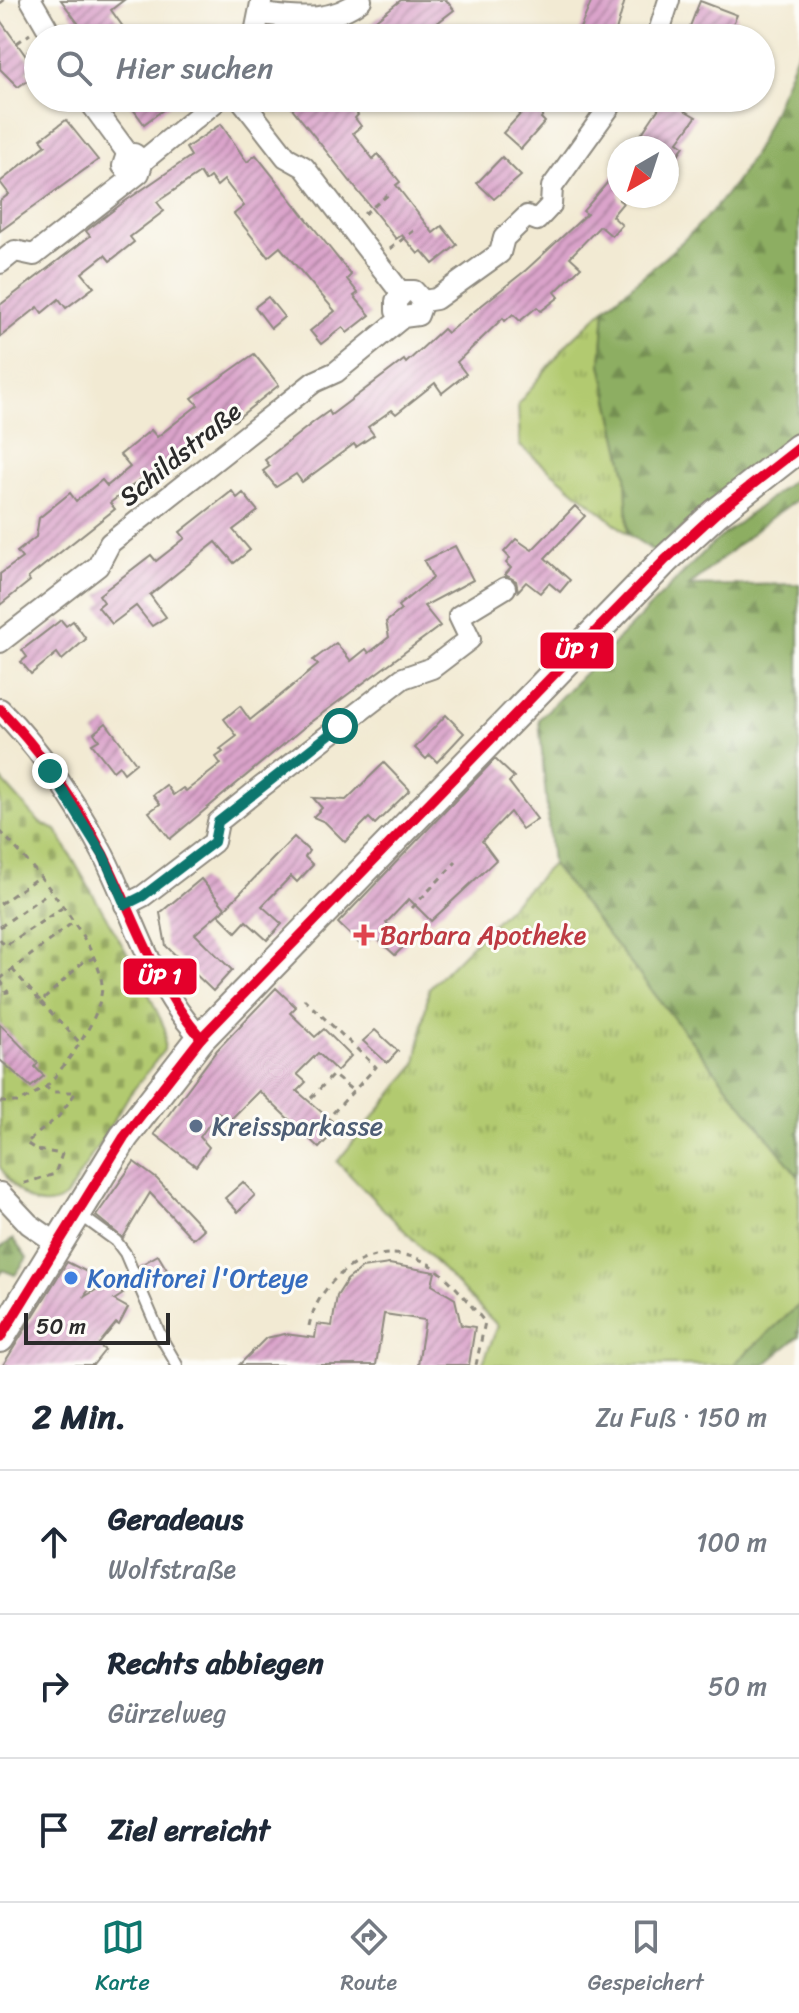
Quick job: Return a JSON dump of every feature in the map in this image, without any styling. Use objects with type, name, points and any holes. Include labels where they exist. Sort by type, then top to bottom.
[{"type":"main road","points":[[0,1338],[124,1137],[201,1038],[665,560],[716,513],[799,448]]},
{"type":"street","points":[[31,0],[45,24]]},
{"type":"street","points":[[261,7],[332,17],[346,12],[361,0]]},
{"type":"street","points":[[661,24],[669,0]]},
{"type":"street","points":[[97,112],[134,167]]},
{"type":"street","points":[[0,263],[15,251],[34,255],[134,167],[203,112]]},
{"type":"street","points":[[251,112],[286,157],[304,167],[401,293]]},
{"type":"street","name":"Schildstraße","points":[[0,642],[98,566],[110,543],[166,498],[403,317],[418,315],[423,301],[436,299],[500,253],[504,238],[527,216],[537,220],[551,205],[552,187],[606,112]]},
{"type":"street","points":[[401,293],[414,291],[423,301]]},
{"type":"street","points":[[401,293],[395,306],[403,317]]},
{"type":"street","points":[[125,905],[143,896],[214,842],[218,822],[301,756],[403,678],[432,668],[470,639],[459,616],[505,588]]},
{"type":"street","points":[[0,709],[65,794],[103,855],[158,978],[179,1014],[201,1038]]},
{"type":"street","points":[[0,1193],[29,1224],[58,1244]]},
{"type":"lane","points":[[77,1213],[116,1241],[125,1253],[162,1339],[177,1365]]},
{"type":"path","points":[[350,225],[389,194]]},
{"type":"path","points":[[377,259],[416,229]]},
{"type":"path","points":[[0,831],[51,891],[94,958],[102,986],[80,1043],[46,1087],[20,1102],[0,1102]]},
{"type":"path","points":[[412,908],[456,862]]},
{"type":"path","points":[[0,904],[40,876]]},
{"type":"path","points":[[0,927],[51,891]]},
{"type":"path","points":[[0,939],[5,946],[62,908]]},
{"type":"path","points":[[0,993],[8,992],[0,979],[72,923]]},
{"type":"path","points":[[41,1002],[83,962],[94,958]]},
{"type":"path","points":[[12,969],[80,1043]]},
{"type":"path","points":[[304,999],[376,1067],[331,1115]]},
{"type":"path","points":[[311,1098],[333,1075],[353,1091]]},
{"type":"path","points":[[0,1193],[55,1174],[62,1154],[37,1150],[26,1143],[59,1116],[76,1092],[52,1092],[46,1087]]},
{"type":"path","points":[[309,1326],[314,1306],[323,1290],[355,1263],[379,1257],[413,1258],[435,1268],[485,1322],[476,1365]]},
{"type":"green space","points":[[799,49],[799,434],[734,482],[655,552],[628,534],[626,474],[601,364],[605,308],[685,239],[714,209],[750,160]]},
{"type":"green space","points":[[605,308],[601,364],[626,474],[628,534],[520,446],[518,404],[568,343]]},
{"type":"green space","points":[[799,475],[799,498],[689,586],[799,584],[799,1177],[552,864],[539,719],[711,545]]},
{"type":"green space","points":[[0,778],[40,823],[56,830],[143,981],[165,1029],[164,1050],[128,1097],[66,1197],[46,1204],[37,1203],[20,1193],[0,1167]]},
{"type":"green space","points":[[552,864],[799,1177],[799,1305],[733,1365],[482,1365],[498,1326],[337,1162],[416,1064],[429,988]]},
{"type":"green space","points":[[13,1239],[27,1258],[15,1275],[3,1270],[0,1274],[0,1248]]},
{"type":"green space","points":[[799,1305],[799,1336],[764,1365],[733,1365]]},
{"type":"building","points":[[61,0],[124,0],[111,10],[121,24],[79,24]]},
{"type":"building","points":[[401,0],[446,0],[454,10],[436,24],[371,24]]},
{"type":"building","points":[[592,0],[625,0],[618,24],[582,24]]},
{"type":"building","points":[[700,1],[737,15],[733,24],[691,24]]},
{"type":"building","points":[[0,20],[24,53],[24,83],[18,87],[0,69]]},
{"type":"building","points":[[135,112],[160,112],[144,124]]},
{"type":"building","points":[[295,112],[356,112],[358,115],[355,118],[361,126],[353,133],[373,159],[378,154],[400,182],[396,185],[433,233],[442,226],[457,245],[433,264],[422,251],[418,254],[402,235],[396,239]]},
{"type":"building","points":[[522,112],[545,112],[541,118],[545,122],[521,149],[503,133]]},
{"type":"building","points":[[656,112],[687,112],[696,117],[679,141],[679,136],[640,136]]},
{"type":"building","points":[[66,120],[98,160],[0,231],[0,201],[9,194],[0,182],[46,145],[41,139]]},
{"type":"building","points":[[221,124],[247,162],[256,155],[351,275],[347,279],[358,293],[354,296],[370,315],[347,333],[343,327],[321,344],[310,331],[335,311],[280,247],[268,257],[234,214],[244,206],[224,180],[217,186],[210,177],[205,181],[200,173],[157,202],[164,211],[130,237],[134,242],[110,261],[105,255],[82,273],[94,287],[66,308],[59,299],[42,313],[38,307],[0,337],[0,305],[90,236],[86,231],[191,156],[186,148]]},
{"type":"building","points":[[502,157],[521,176],[494,199],[477,183]]},
{"type":"building","points":[[607,183],[607,208],[619,208],[612,216],[622,225],[612,236],[600,226],[570,257],[581,267],[555,292],[559,297],[541,311],[537,307],[520,321],[513,314],[505,321],[503,318],[457,362],[466,374],[442,393],[435,383],[396,414],[392,410],[368,427],[374,435],[356,447],[354,444],[302,482],[296,474],[276,487],[263,471],[270,466],[265,460],[329,411],[331,415],[404,360],[406,363],[443,329],[447,333],[526,270],[587,214],[583,211]]},
{"type":"building","points":[[268,297],[284,317],[271,328],[255,307]]},
{"type":"building","points":[[254,354],[279,385],[234,421],[229,415],[223,420],[220,417],[191,439],[196,446],[144,486],[140,480],[110,503],[115,509],[28,578],[30,581],[0,605],[0,574],[22,558],[17,552],[36,537],[39,518],[70,493],[76,501],[102,480],[107,486],[130,467],[120,455],[151,430],[157,437],[198,405],[192,398]]},
{"type":"building","points":[[232,491],[237,498],[243,493],[258,511],[233,530],[250,550],[234,563],[216,542],[150,595],[166,617],[152,626],[136,606],[112,624],[98,607],[104,602],[99,595],[151,555],[156,561],[185,538],[180,532]]},
{"type":"building","points":[[575,506],[585,516],[545,558],[570,580],[560,592],[549,583],[540,593],[526,582],[518,591],[516,581],[505,575],[511,568],[506,563],[510,558],[504,552],[516,539],[532,550]]},
{"type":"building","points":[[455,546],[473,580],[424,606],[440,626],[308,724],[170,839],[149,812],[160,804],[153,795],[166,785],[173,795],[183,788],[186,791],[221,764],[216,757],[223,752],[220,749],[237,736],[224,719],[240,706],[250,720],[318,665],[313,660],[336,643],[351,661],[366,649],[369,653],[389,637],[386,622],[401,610],[398,606],[433,578],[424,561]]},
{"type":"building","points":[[61,620],[66,626],[73,621],[86,639],[62,660],[57,653],[31,674],[21,662],[27,657],[22,650]]},
{"type":"building","points":[[446,715],[464,733],[437,762],[430,755],[426,759],[415,748]]},
{"type":"building","points":[[106,723],[136,763],[124,773],[119,766],[113,771],[92,744],[99,740],[94,733]]},
{"type":"building","points":[[495,759],[514,777],[509,782],[537,819],[522,829],[510,812],[482,841],[496,860],[431,921],[409,899],[386,923],[407,943],[395,955],[374,936],[363,947],[338,923]]},
{"type":"building","points":[[384,763],[410,790],[375,824],[369,818],[345,842],[325,822],[313,817],[322,808],[313,798],[346,800]]},
{"type":"building","points":[[294,837],[309,851],[305,857],[313,865],[297,882],[291,876],[262,906],[282,924],[267,940],[246,921],[236,932],[219,915]]},
{"type":"building","points":[[201,879],[225,908],[195,934],[232,970],[213,991],[166,946],[160,913]]},
{"type":"building","points":[[276,988],[296,1007],[290,1013],[315,1037],[324,1029],[351,1056],[337,1071],[318,1053],[297,1074],[306,1082],[297,1091],[339,1127],[319,1148],[259,1091],[228,1122],[218,1112],[200,1137],[209,1147],[196,1166],[154,1134],[217,1050]]},
{"type":"building","points":[[0,1024],[38,1063],[35,1067],[44,1076],[31,1087],[0,1060]]},
{"type":"building","points":[[375,1030],[398,1051],[387,1063],[363,1041]]},
{"type":"building","points":[[134,1162],[157,1179],[204,1229],[193,1239],[150,1193],[123,1238],[96,1216]]},
{"type":"building","points":[[243,1182],[255,1195],[238,1212],[225,1198]]},
{"type":"building","points":[[158,1255],[167,1270],[146,1281],[139,1266]]},
{"type":"building","points":[[67,1262],[97,1277],[84,1297],[108,1283],[123,1294],[114,1300],[128,1308],[119,1325],[116,1323],[98,1345],[105,1350],[93,1365],[3,1365]]},
{"type":"building","points":[[389,1264],[435,1272],[432,1285],[455,1299],[461,1325],[475,1327],[469,1365],[418,1365],[425,1320],[384,1314],[376,1365],[239,1365],[266,1338],[285,1334],[315,1338],[317,1324],[332,1326],[337,1296],[347,1280],[362,1268]]},
{"type":"transit line","points":[[0,1338],[124,1137],[201,1038],[665,560],[716,513],[799,448]]},
{"type":"transit line","points":[[0,709],[30,742],[81,815],[103,854],[170,995],[201,1038]]},
{"type":"place","name":"Barbara Apotheke","points":[[364,935]]},
{"type":"place","name":"Kreissparkasse","points":[[196,1126]]},
{"type":"place","name":"Konditorei l'Orteye","points":[[71,1278]]},
{"type":"route","points":[[50,771],[103,855],[125,905],[143,896],[214,842],[218,822],[340,726]]}]
